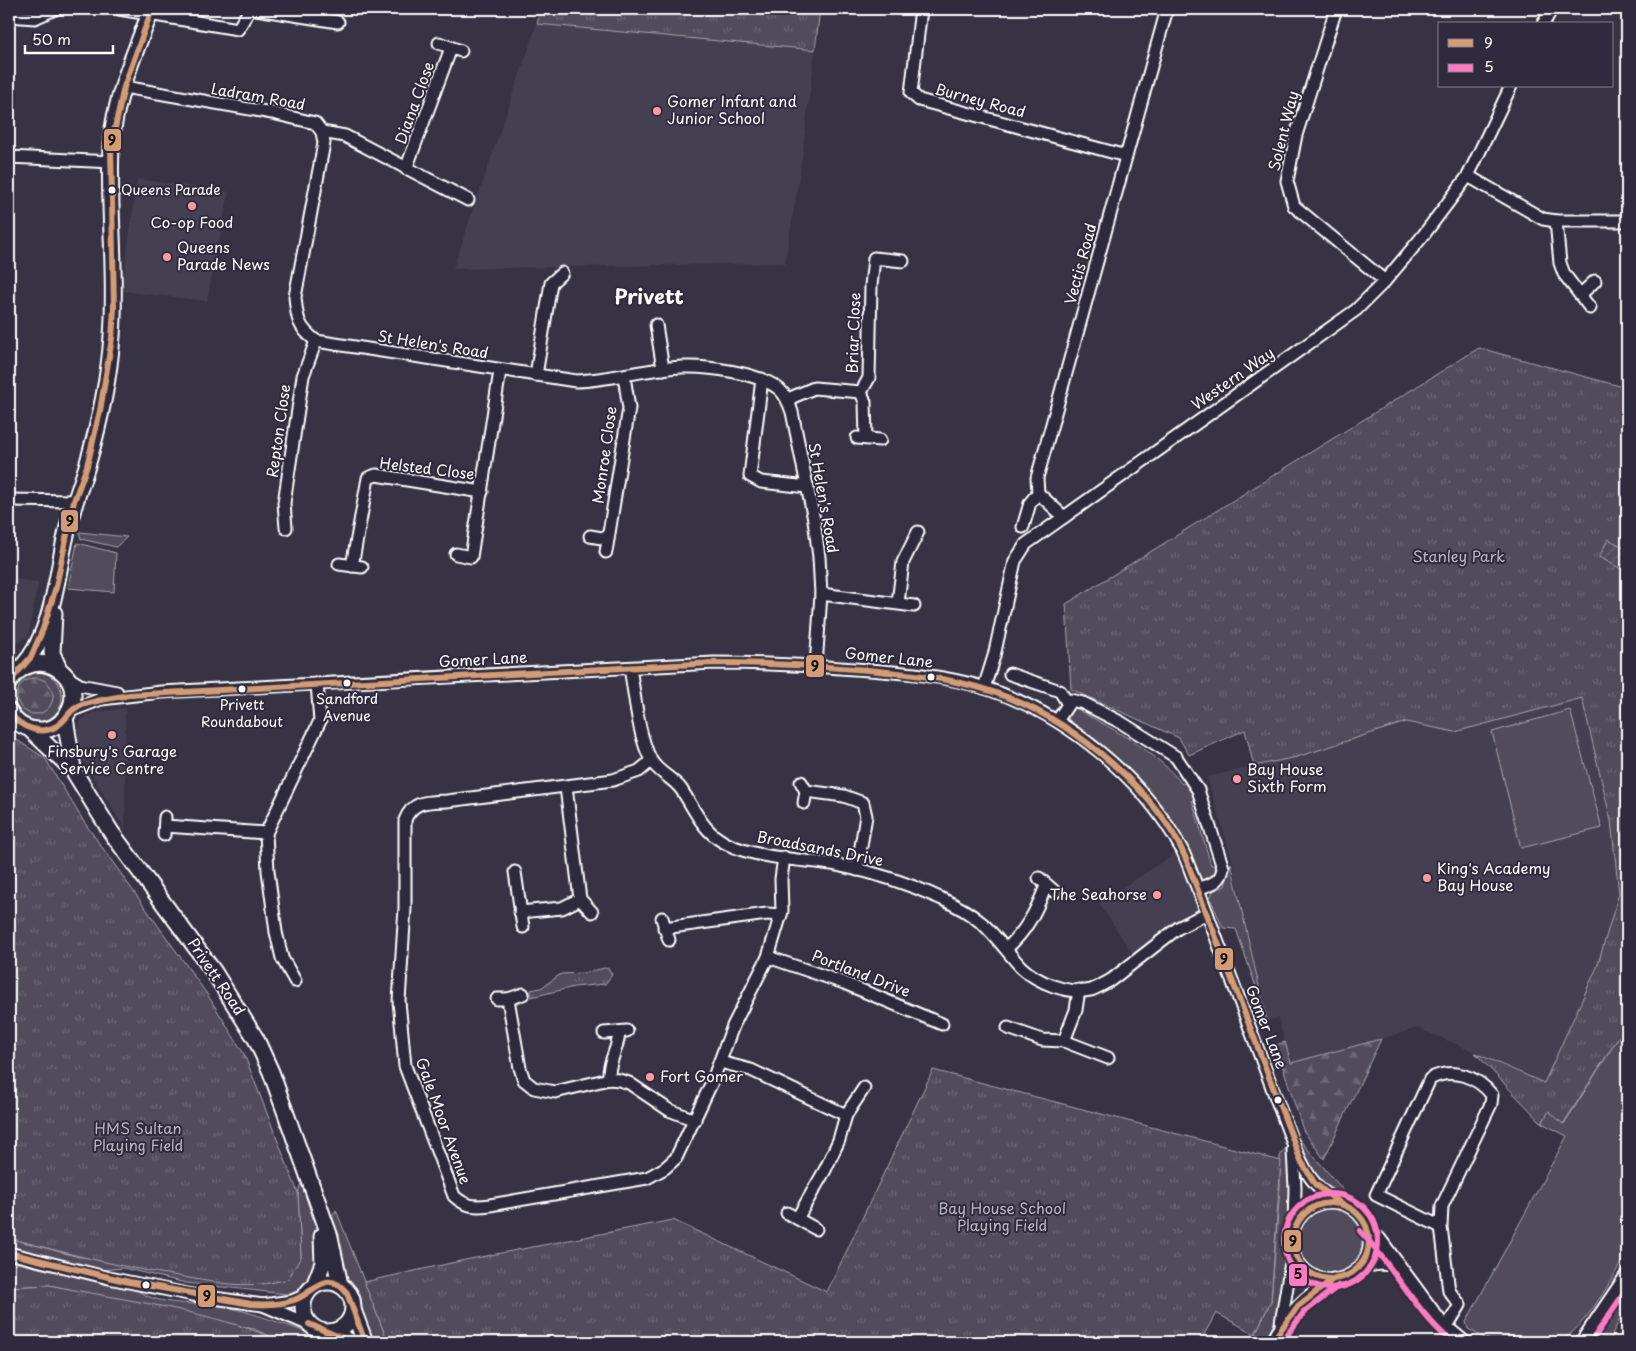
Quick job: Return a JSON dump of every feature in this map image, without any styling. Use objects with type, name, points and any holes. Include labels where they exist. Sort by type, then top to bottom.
[{"type":"main road","points":[[14,674],[37,646],[56,587],[74,502],[87,466],[100,411],[112,336],[112,162],[114,125],[124,87],[151,11]]},
{"type":"main road","points":[[9,711],[20,724],[42,730],[54,727],[68,714],[72,693],[52,653],[56,587]]},
{"type":"main road","points":[[14,674],[34,663],[48,664],[63,673]]},
{"type":"main road","name":"Privett Road","points":[[68,714],[66,733],[73,770]]},
{"type":"main road","name":"Privett Road","points":[[20,724],[73,770],[111,832],[214,972],[256,1039],[330,1237],[340,1285]]},
{"type":"main road","name":"Privett Road","points":[[310,1290],[322,1263],[319,1205]]},
{"type":"main road","points":[[351,1342],[330,1332],[318,1331],[304,1316],[302,1308],[310,1290],[324,1282],[340,1285],[349,1293],[365,1342]]},
{"type":"main road","points":[[330,1332],[346,1325],[353,1310]]},
{"type":"street","points":[[9,16],[35,18],[55,9]]},
{"type":"street","points":[[119,9],[151,11],[238,29],[250,9],[252,9]]},
{"type":"street","points":[[256,9],[333,17]]},
{"type":"street","name":"Burney Road","points":[[921,9],[911,93],[918,100],[1126,156]]},
{"type":"street","name":"Vectis Road","points":[[1038,492],[1037,478],[1167,9]]},
{"type":"street","name":"Solent Way","points":[[1336,9],[1296,135],[1287,182],[1294,206],[1385,281]]},
{"type":"street","points":[[1544,22],[1552,9]]},
{"type":"street","name":"Diana Close","points":[[406,168],[456,49],[439,43]]},
{"type":"street","name":"Ladram Road","points":[[124,87],[272,113],[315,123],[322,132],[345,136],[406,168],[464,194]]},
{"type":"street","name":"Western Way","points":[[984,688],[994,656],[1015,561],[1026,544],[1356,310],[1385,281],[1422,237],[1468,176],[1510,88]]},
{"type":"street","points":[[316,341],[303,331],[297,318],[295,297],[324,143],[322,132]]},
{"type":"street","points":[[9,157],[112,162]]},
{"type":"street","points":[[1468,176],[1543,219],[1556,221],[1627,221]]},
{"type":"street","points":[[1556,221],[1560,263],[1564,274],[1590,308]]},
{"type":"street","name":"Briar Close","points":[[788,399],[814,388],[861,392],[869,378],[870,286],[874,258],[903,261]]},
{"type":"street","points":[[536,375],[551,283],[562,273]]},
{"type":"street","points":[[1581,294],[1595,281]]},
{"type":"street","points":[[656,325],[663,369]]},
{"type":"street","name":"St Helen's Road","points":[[316,341],[500,371],[576,381],[624,376],[684,366],[762,379],[780,390],[788,399],[808,487],[817,538],[821,594],[816,666]]},
{"type":"street","name":"Repton Close","points":[[286,528],[284,503],[303,376],[316,341]]},
{"type":"street","points":[[456,554],[471,556],[500,371]]},
{"type":"street","name":"Monroe Close","points":[[606,552],[629,408],[624,376]]},
{"type":"street","points":[[762,379],[750,474],[753,479],[761,482],[808,487]]},
{"type":"street","points":[[861,392],[865,402],[861,438],[880,440]]},
{"type":"street","name":"Helsted Close","points":[[339,564],[357,566],[368,478],[376,475],[482,492]]},
{"type":"street","points":[[1023,527],[1030,503],[1038,492],[1064,516]]},
{"type":"street","points":[[9,500],[74,502]]},
{"type":"street","points":[[898,603],[903,562],[918,532]]},
{"type":"street","points":[[590,536],[608,539]]},
{"type":"street","points":[[821,594],[914,606]]},
{"type":"street","name":"Gomer Lane","points":[[68,714],[101,699],[128,694],[714,663],[816,666],[895,672],[945,678],[984,688],[1009,697],[1057,720],[1090,745],[1142,793],[1182,851],[1292,1141]]},
{"type":"street","points":[[630,668],[643,735],[651,761]]},
{"type":"street","name":"Gomer Lane","points":[[63,673],[80,685],[128,694]]},
{"type":"street","points":[[1010,674],[1060,691],[1068,704]]},
{"type":"street","points":[[295,981],[282,958],[276,932],[268,871],[266,833],[320,721],[317,684]]},
{"type":"street","points":[[1057,720],[1072,700],[1083,703],[1143,735],[1176,757],[1198,790],[1207,813],[1223,868],[1222,875],[1217,882],[1198,889]]},
{"type":"street","name":"Gale Moor Avenue","points":[[651,761],[639,771],[613,780],[447,801],[420,802],[408,812],[405,820],[405,908],[399,1001],[405,1066],[454,1196],[463,1204],[475,1207],[647,1178],[665,1168],[676,1158],[720,1062],[733,1026],[768,957],[781,915],[784,857]]},
{"type":"street","name":"Broadsands Drive","points":[[651,761],[679,786],[700,820],[715,836],[726,844],[857,870],[903,883],[952,904],[978,920],[1007,948],[1021,966],[1034,977],[1060,988],[1090,990],[1111,980],[1178,928],[1206,913]]},
{"type":"street","points":[[566,786],[580,899],[592,912]]},
{"type":"street","points":[[804,792],[844,796],[863,803],[866,816],[857,870]]},
{"type":"street","points":[[165,826],[266,833]]},
{"type":"street","points":[[515,872],[522,927]]},
{"type":"street","points":[[1007,948],[1021,935],[1031,920],[1047,885]]},
{"type":"street","points":[[520,912],[562,908],[580,899]]},
{"type":"street","points":[[669,940],[663,923],[766,914],[781,915]]},
{"type":"street","name":"Portland Drive","points":[[768,957],[914,1004],[942,1024]]},
{"type":"street","points":[[1064,1042],[1076,1010],[1079,990]]},
{"type":"street","points":[[523,994],[503,999],[524,1080],[534,1088],[555,1092],[609,1079],[629,1083],[669,1110],[694,1120]]},
{"type":"street","points":[[1008,1028],[1042,1040],[1064,1042],[1108,1058]]},
{"type":"street","points":[[604,1033],[623,1031],[608,1072],[609,1079]]},
{"type":"street","points":[[720,1062],[751,1070],[846,1115]]},
{"type":"street","points":[[1441,1228],[1376,1194],[1430,1079],[1442,1072],[1460,1074],[1486,1087],[1492,1095],[1492,1104],[1442,1206],[1441,1228],[1449,1291],[1460,1306],[1446,1328]]},
{"type":"street","points":[[816,1229],[792,1215],[825,1170],[839,1140],[846,1115],[864,1088]]},
{"type":"street","points":[[1292,1141],[1314,1185],[1340,1203],[1351,1208],[1380,1239],[1446,1328],[1465,1342]]},
{"type":"street","points":[[1281,1325],[1293,1250],[1295,1188],[1292,1141]]},
{"type":"street","points":[[1294,1228],[1300,1217],[1313,1207],[1329,1202],[1340,1203]]},
{"type":"street","points":[[1272,1342],[1281,1325],[1309,1294],[1333,1280],[1345,1277],[1356,1270],[1364,1261],[1369,1249],[1366,1225]]},
{"type":"street","points":[[1293,1250],[1303,1268],[1322,1279],[1333,1280]]},
{"type":"street","points":[[9,1253],[109,1278],[194,1295],[263,1305],[312,1326]]},
{"type":"street","points":[[1356,1270],[1382,1263],[1393,1265],[1405,1273]]},
{"type":"street","points":[[1581,1342],[1627,1274]]},
{"type":"street","points":[[263,1305],[292,1301],[310,1290]]},
{"type":"shaded area","name":"Gomer Infant and Junior School","points":[[537,24],[815,50],[800,172],[785,263],[453,269]]},
{"type":"shaded area","points":[[137,179],[229,192],[207,301],[122,291]]},
{"type":"shaded area","points":[[9,578],[38,583],[28,636],[9,649]]},
{"type":"shaded area","name":"King's Academy Bay House","points":[[1582,697],[1611,821],[1619,893],[1597,967],[1544,1084],[1515,1069],[1418,1028],[1291,1064],[1278,1018],[1267,1021],[1233,863],[1207,777],[1297,757],[1406,722],[1455,732]]},
{"type":"shaded area","points":[[125,708],[125,829],[83,760],[77,737],[80,721],[92,713]]},
{"type":"shaded area","points":[[1176,853],[1199,912],[1133,954],[1099,903]]},
{"type":"green space","points":[[541,9],[820,9],[815,50],[537,24]]},
{"type":"green space","name":"Stanley Park","points":[[1479,348],[1627,388],[1627,1024],[1563,1124],[1549,1111],[1542,1123],[1475,1053],[1544,1083],[1597,967],[1619,893],[1611,821],[1582,698],[1455,732],[1406,722],[1297,757],[1254,766],[1245,730],[1189,755],[1179,738],[1071,689],[1066,604]]},
{"type":"green space","points":[[79,532],[127,537],[116,547],[81,539]]},
{"type":"green space","points":[[1608,539],[1627,549],[1627,572],[1599,557]]},
{"type":"green space","points":[[77,543],[116,553],[114,592],[68,588]]},
{"type":"green space","points":[[42,672],[55,679],[61,687],[61,707],[55,715],[47,721],[32,722],[19,715],[13,707],[12,692],[19,679],[27,673]]},
{"type":"green space","points":[[35,678],[48,683],[53,696],[48,709],[35,714],[22,709],[17,696],[22,683]]},
{"type":"green space","points":[[1081,707],[1080,711],[1121,734],[1160,761],[1182,784],[1187,782],[1196,798],[1192,800],[1211,865],[1214,865],[1217,871],[1215,877],[1205,881],[1199,877],[1178,833],[1144,786],[1094,739],[1071,725],[1068,716],[1072,709]]},
{"type":"green space","points":[[1570,710],[1602,828],[1521,848],[1492,732]]},
{"type":"green space","name":"HMS Sultan Playing Field","points":[[9,735],[45,758],[84,822],[209,997],[244,1054],[298,1193],[301,1257],[288,1279],[246,1285],[206,1281],[114,1264],[9,1238]]},
{"type":"green space","points":[[1231,863],[1267,1021],[1260,1008],[1255,984],[1236,929],[1223,928],[1210,898],[1213,891],[1225,886]]},
{"type":"green space","points":[[605,968],[609,969],[612,975],[605,984],[574,987],[531,997],[531,990],[541,988],[561,974],[583,973]]},
{"type":"green space","points":[[1627,1024],[1627,1250],[1616,1273],[1589,1314],[1579,1326],[1560,1341],[1547,1344],[1505,1342],[1483,1337],[1468,1329],[1466,1322],[1567,1136],[1542,1123],[1549,1110],[1564,1124]]},
{"type":"green space","points":[[1381,1039],[1324,1159],[1303,1130],[1276,1045],[1285,1042],[1291,1063]]},
{"type":"green space","name":"Bay House School Playing Field","points":[[933,1070],[1281,1161],[1271,1301],[1255,1334],[1216,1313],[1200,1342],[388,1342],[364,1282],[465,1260],[673,1220],[827,1292]]},
{"type":"green space","points":[[1298,1138],[1358,1207],[1321,1179],[1309,1163]]},
{"type":"green space","points":[[1287,1146],[1289,1192],[1282,1286],[1275,1321],[1266,1340],[1255,1334],[1271,1301],[1280,1187],[1280,1156]]},
{"type":"green space","points":[[301,1183],[318,1234],[318,1258],[309,1286],[295,1295],[186,1283],[123,1268],[102,1270],[9,1248],[9,1238],[79,1257],[301,1257],[298,1193]]},
{"type":"green space","points":[[1324,1209],[1336,1209],[1353,1218],[1360,1229],[1362,1241],[1360,1253],[1353,1264],[1336,1273],[1324,1273],[1312,1268],[1303,1259],[1298,1247],[1298,1235],[1303,1223],[1312,1214]]},
{"type":"green space","points":[[336,1210],[388,1342],[373,1342],[365,1323],[358,1292],[349,1282],[341,1259],[331,1217]]},
{"type":"green space","points":[[9,1261],[138,1291],[160,1300],[231,1308],[258,1315],[336,1342],[283,1342],[254,1329],[49,1285],[9,1287]]},
{"type":"green space","points":[[1627,1279],[1627,1303],[1609,1342],[1586,1342]]},
{"type":"green space","points":[[49,1285],[197,1314],[255,1331],[283,1342],[9,1342],[9,1287]]},
{"type":"transit line","name":"9","points":[[9,682],[31,657],[43,629],[56,587],[74,501],[87,466],[100,411],[112,338],[114,308],[111,146],[124,87],[152,9]]},
{"type":"transit line","name":"9","points":[[9,711],[26,727],[48,730],[62,722],[79,706],[129,695],[714,663],[801,665],[892,672],[961,683],[992,692],[1023,704],[1053,719],[1082,739],[1124,774],[1164,820],[1186,859],[1301,1161],[1315,1184],[1340,1203]]},
{"type":"transit line","name":"5","points":[[1331,1194],[1349,1197],[1364,1208],[1375,1223],[1378,1241],[1375,1259],[1364,1274],[1349,1285],[1331,1288],[1313,1285],[1298,1274],[1287,1259],[1284,1241],[1287,1223],[1298,1208],[1313,1197],[1331,1194]]},
{"type":"transit line","name":"9","points":[[1339,1203],[1352,1209],[1363,1220],[1369,1233],[1369,1241],[1367,1256],[1352,1273],[1339,1279],[1323,1279],[1310,1273],[1295,1256],[1293,1233],[1299,1220],[1316,1205],[1339,1203]]},
{"type":"transit line","name":"5","points":[[1360,1231],[1415,1302],[1452,1342]]},
{"type":"transit line","name":"9","points":[[9,1253],[129,1282],[251,1304],[289,1302],[301,1297],[321,1284],[333,1282],[347,1293],[365,1342]]},
{"type":"transit line","name":"9","points":[[1272,1342],[1298,1306],[1333,1279]]},
{"type":"transit line","name":"5","points":[[1282,1342],[1304,1312],[1338,1286]]},
{"type":"transit line","name":"5","points":[[1591,1342],[1627,1289]]},
{"type":"transit line","name":"9","points":[[309,1324],[351,1342]]},
{"type":"place","name":"Gomer Infant and Junior School","points":[[657,111]]},
{"type":"place","name":"Queens Parade","points":[[112,190]]},
{"type":"place","name":"Co-op Food","points":[[192,206]]},
{"type":"place","name":"Queens Parade News","points":[[167,257]]},
{"type":"place","name":"Sandford Avenue","points":[[347,683]]},
{"type":"place","name":"Privett Roundabout","points":[[242,689]]},
{"type":"place","name":"Finsbury's Garage Service Centre","points":[[112,735]]},
{"type":"place","name":"Bay House Sixth Form","points":[[1237,779]]},
{"type":"place","name":"King's Academy Bay House","points":[[1427,878]]},
{"type":"place","name":"The Seahorse","points":[[1157,895]]},
{"type":"place","name":"Fort Gomer","points":[[650,1077]]},
{"type":"district","name":"Privett","points":[[649,297]]}]
